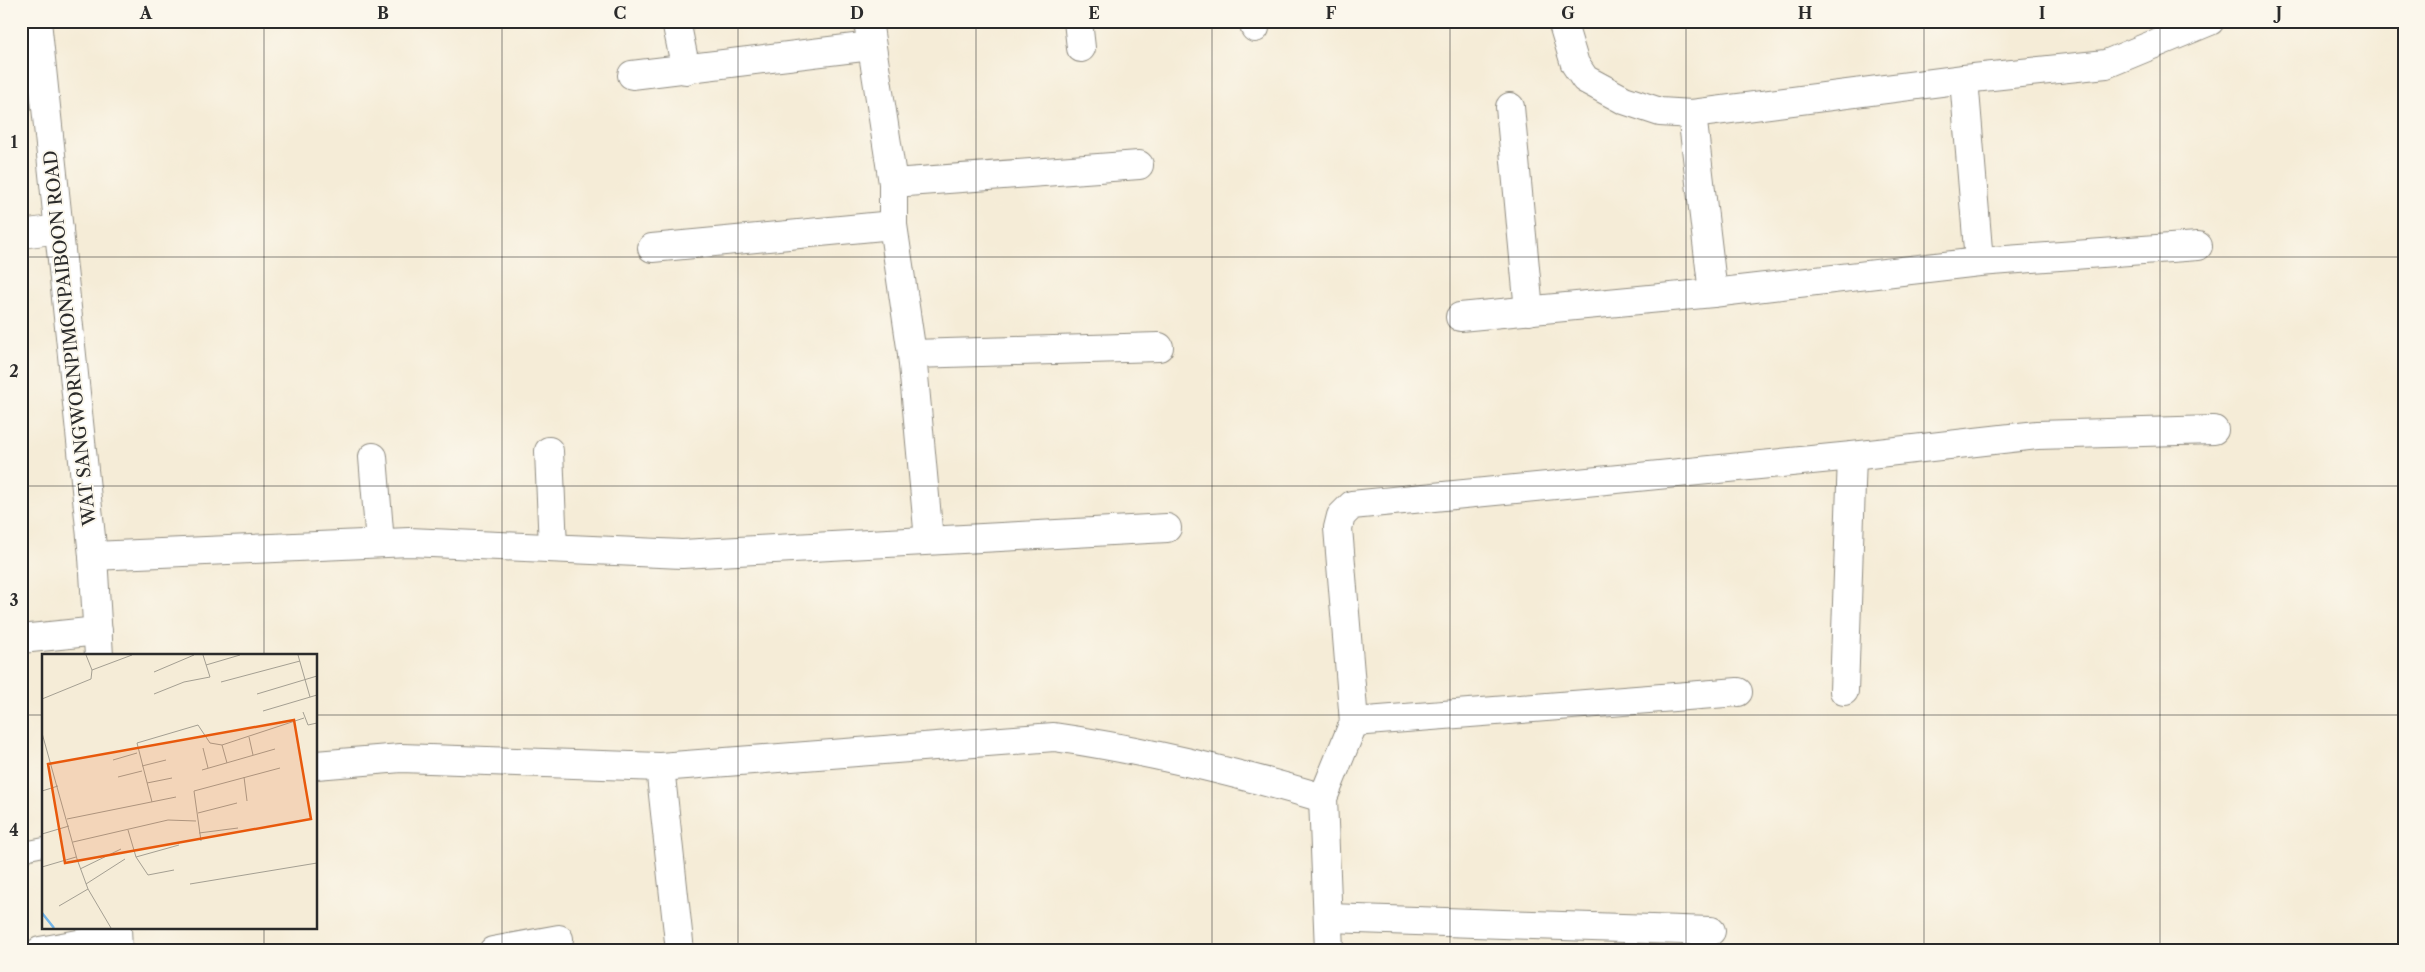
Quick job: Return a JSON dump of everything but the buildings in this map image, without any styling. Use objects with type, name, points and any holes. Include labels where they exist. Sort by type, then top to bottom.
[{"type":"street","name":"WAT SANGWORNPIMONPAIBOON ROAD","points":[[37,21],[94,556],[99,643]]},
{"type":"street","points":[[676,21],[686,70]]},
{"type":"street","points":[[1078,21],[1081,48]]},
{"type":"street","points":[[1562,21],[1575,64],[1585,79],[1624,100],[1660,112],[1692,114],[1964,79],[2106,64],[2210,21]]},
{"type":"street","points":[[632,75],[686,70],[869,34],[893,183],[893,225],[912,354],[929,540]]},
{"type":"street","points":[[1964,79],[1979,262]]},
{"type":"street","points":[[1510,107],[1529,310]]},
{"type":"street","points":[[1692,114],[1713,293]]},
{"type":"street","points":[[893,183],[1139,164]]},
{"type":"street","points":[[652,248],[893,225]]},
{"type":"street","points":[[21,234],[59,229]]},
{"type":"street","points":[[1460,317],[1713,293],[1979,262],[2198,246]]},
{"type":"street","points":[[912,354],[1159,346]]},
{"type":"street","points":[[1329,951],[1323,798],[1354,722],[1338,528],[1341,516],[1352,505],[1852,456],[2037,435],[2214,430]]},
{"type":"street","points":[[549,451],[553,548]]},
{"type":"street","points":[[1844,691],[1852,456]]},
{"type":"street","points":[[373,457],[380,544]]},
{"type":"street","points":[[94,556],[409,542],[682,554],[1167,528]]},
{"type":"street","points":[[21,639],[99,643]]},
{"type":"street","points":[[1354,722],[1738,692]]},
{"type":"street","points":[[318,765],[401,758],[660,767],[1054,737],[1114,746],[1275,784],[1323,798]]},
{"type":"street","points":[[660,767],[680,951]]},
{"type":"street","points":[[1329,918],[1711,931]]},
{"type":"street","points":[[494,951],[559,938]]},
{"type":"street","points":[[40,951],[117,939]]},
{"type":"lane","points":[[21,855],[29,850],[42,847]]}]
